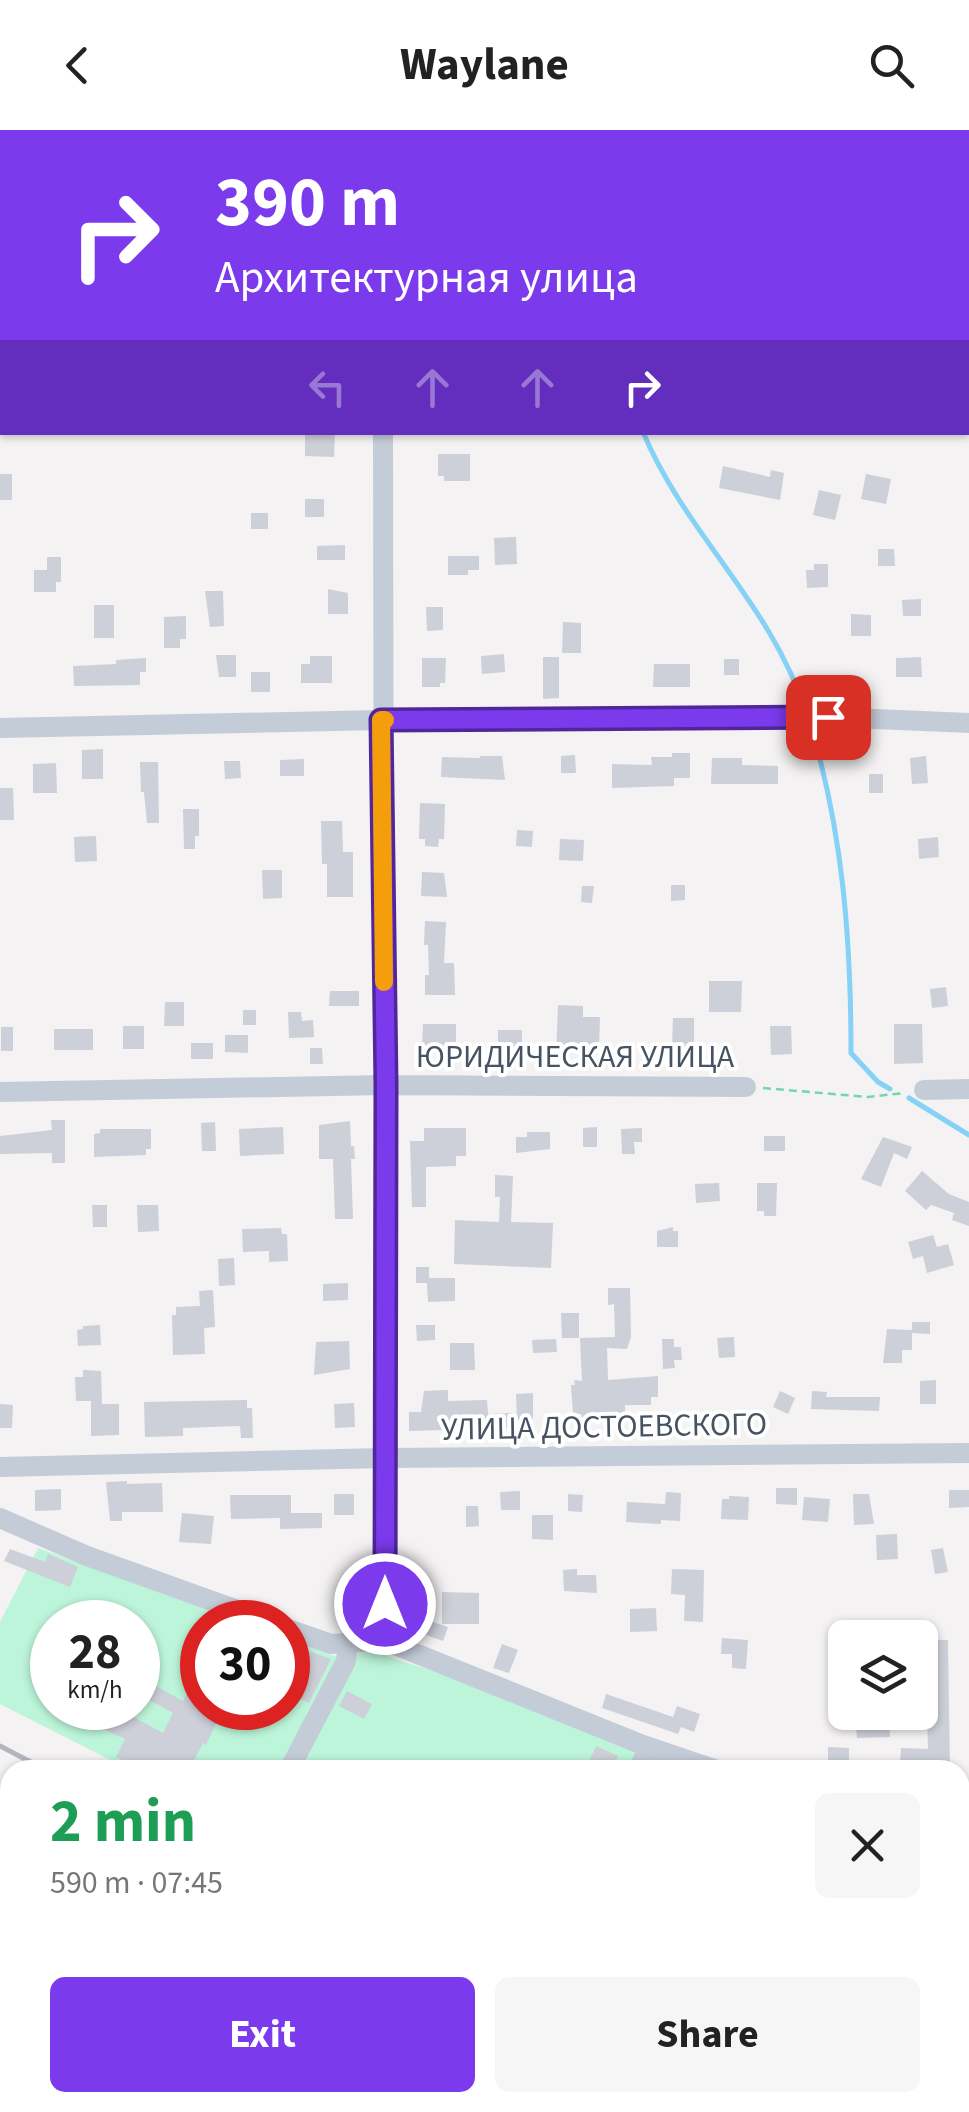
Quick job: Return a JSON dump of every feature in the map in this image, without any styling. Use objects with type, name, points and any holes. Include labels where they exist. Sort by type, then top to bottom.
[{"type":"street","points":[[383,435],[385,1641]]},
{"type":"street","points":[[0,728],[828,717],[969,723]]},
{"type":"street","name":"ЮРИДИЧЕСКАЯ УЛИЦА","points":[[0,1092],[386,1085],[746,1086]]},
{"type":"street","points":[[924,1090],[969,1089]]},
{"type":"street","name":"УЛИЦА ДОСТОЕВСКОГО","points":[[0,1467],[385,1458],[969,1453]]},
{"type":"street","points":[[0,1518],[87,1556],[210,1600]]},
{"type":"street","points":[[310,1636],[331,1644],[385,1641],[687,1760]]},
{"type":"street","points":[[294,1760],[346,1661],[348,1643]]},
{"type":"street","points":[[643,1760],[649,1747]]},
{"type":"path","name":"ЮРИДИЧЕСКАЯ УЛИЦА","points":[[746,1086],[868,1097],[924,1090]]},
{"type":"green space","points":[[38,1548],[181,1600],[180,1730],[310,1730],[310,1647],[334,1656],[374,1652],[671,1760],[110,1760],[51,1730],[160,1730],[160,1600],[30,1600],[30,1719],[0,1704],[0,1622]]},
{"type":"building","points":[[305,435],[335,435],[334,457],[305,456]]},
{"type":"building","points":[[438,454],[470,454],[470,481],[444,481],[444,476],[438,476]]},
{"type":"building","points":[[723,466],[770,477],[771,470],[784,473],[780,500],[719,488]]},
{"type":"building","points":[[0,474],[12,474],[12,500],[0,500]]},
{"type":"building","points":[[866,474],[891,479],[886,504],[861,499]]},
{"type":"building","points":[[819,490],[841,495],[835,520],[813,515]]},
{"type":"building","points":[[305,499],[324,499],[324,517],[305,517]]},
{"type":"building","points":[[251,513],[268,513],[268,529],[251,529]]},
{"type":"building","points":[[516,537],[517,564],[495,565],[494,538]]},
{"type":"building","points":[[345,545],[345,560],[317,560],[317,546]]},
{"type":"building","points":[[878,549],[894,549],[895,566],[878,566]]},
{"type":"building","points":[[448,556],[479,556],[479,570],[468,570],[468,575],[448,575]]},
{"type":"building","points":[[47,557],[61,557],[61,582],[56,582],[56,592],[34,592],[34,570],[47,570]]},
{"type":"building","points":[[814,564],[828,564],[828,587],[807,588],[806,570],[814,570]]},
{"type":"building","points":[[328,589],[348,593],[348,614],[328,614]]},
{"type":"building","points":[[205,591],[223,591],[224,626],[210,627]]},
{"type":"building","points":[[921,599],[921,616],[903,616],[902,600]]},
{"type":"building","points":[[94,605],[114,605],[114,638],[94,638]]},
{"type":"building","points":[[426,607],[443,607],[443,630],[427,631]]},
{"type":"building","points":[[851,614],[871,615],[871,636],[851,636]]},
{"type":"building","points":[[186,616],[186,639],[180,639],[180,648],[164,648],[164,617]]},
{"type":"building","points":[[563,622],[581,623],[581,653],[562,653]]},
{"type":"building","points":[[504,654],[505,672],[482,674],[481,656]]},
{"type":"building","points":[[216,655],[236,655],[236,677],[219,677]]},
{"type":"building","points":[[310,656],[332,656],[332,683],[301,683],[301,664],[310,664]]},
{"type":"building","points":[[543,657],[559,657],[559,698],[543,699]]},
{"type":"building","points":[[921,657],[922,677],[896,677],[896,658]]},
{"type":"building","points":[[146,658],[146,672],[140,672],[140,685],[74,686],[73,666]]},
{"type":"building","points":[[422,658],[446,658],[445,683],[440,683],[440,687],[422,687]]},
{"type":"building","points":[[724,659],[739,659],[739,675],[724,675]]},
{"type":"building","points":[[654,664],[690,664],[690,687],[653,687]]},
{"type":"building","points":[[251,672],[270,672],[270,692],[251,692]]},
{"type":"building","points":[[103,749],[103,779],[82,779],[82,750]]},
{"type":"building","points":[[672,753],[690,753],[690,778],[674,778],[674,786],[612,788],[612,764],[652,765],[651,757],[672,757]]},
{"type":"building","points":[[575,755],[576,773],[561,773],[561,756]]},
{"type":"building","points":[[502,756],[505,780],[441,777],[442,757]]},
{"type":"building","points":[[926,756],[928,783],[912,784],[910,758]]},
{"type":"building","points":[[712,758],[742,758],[742,765],[778,766],[778,784],[711,784]]},
{"type":"building","points":[[304,759],[304,776],[280,776],[280,760]]},
{"type":"building","points":[[224,761],[240,761],[241,778],[225,779]]},
{"type":"building","points":[[140,762],[158,762],[159,823],[147,823]]},
{"type":"building","points":[[56,763],[57,793],[33,793],[33,764]]},
{"type":"building","points":[[869,774],[883,774],[883,793],[869,793]]},
{"type":"building","points":[[0,788],[13,788],[14,820],[0,820]]},
{"type":"building","points":[[420,803],[445,804],[444,839],[439,839],[438,847],[425,846],[425,839],[419,839]]},
{"type":"building","points":[[183,809],[199,809],[195,849],[184,849]]},
{"type":"building","points":[[321,821],[342,821],[343,852],[353,852],[353,897],[327,897]]},
{"type":"building","points":[[517,830],[533,831],[532,847],[516,846]]},
{"type":"building","points":[[96,836],[97,861],[75,862],[74,837]]},
{"type":"building","points":[[938,837],[939,857],[919,859],[918,839]]},
{"type":"building","points":[[560,839],[584,840],[583,861],[559,860]]},
{"type":"building","points":[[262,870],[282,870],[282,898],[263,899]]},
{"type":"building","points":[[422,872],[444,873],[447,897],[421,896]]},
{"type":"building","points":[[671,885],[685,885],[685,900],[671,901]]},
{"type":"building","points":[[582,886],[594,886],[592,903],[581,902]]},
{"type":"building","points":[[425,921],[446,922],[444,963],[454,963],[455,995],[425,995],[425,975],[429,975]]},
{"type":"building","points":[[709,981],[742,981],[741,1012],[709,1012]]},
{"type":"building","points":[[946,987],[948,1006],[932,1008],[930,989]]},
{"type":"building","points":[[330,991],[359,991],[359,1006],[329,1006]]},
{"type":"building","points":[[165,1002],[184,1002],[184,1026],[164,1026]]},
{"type":"building","points":[[558,1005],[583,1006],[583,1017],[600,1017],[599,1045],[569,1044],[569,1059],[556,1058]]},
{"type":"building","points":[[243,1010],[256,1010],[256,1025],[243,1025]]},
{"type":"building","points":[[288,1012],[301,1012],[302,1021],[313,1020],[314,1037],[289,1038]]},
{"type":"building","points":[[673,1018],[694,1018],[694,1048],[672,1048]]},
{"type":"building","points":[[423,1024],[456,1024],[456,1047],[422,1046]]},
{"type":"building","points":[[894,1024],[922,1024],[923,1063],[894,1064]]},
{"type":"building","points":[[123,1026],[144,1026],[144,1049],[123,1049]]},
{"type":"building","points":[[770,1026],[791,1026],[792,1054],[771,1055]]},
{"type":"building","points":[[1,1027],[13,1027],[13,1051],[1,1051]]},
{"type":"building","points":[[54,1029],[93,1029],[93,1050],[54,1050]]},
{"type":"building","points":[[498,1030],[522,1030],[522,1053],[498,1053]]},
{"type":"building","points":[[225,1035],[248,1035],[248,1053],[225,1052]]},
{"type":"building","points":[[191,1043],[213,1043],[213,1059],[191,1059]]},
{"type":"building","points":[[310,1048],[322,1048],[323,1064],[310,1064]]},
{"type":"building","points":[[51,1120],[65,1120],[65,1163],[52,1163],[52,1153],[0,1154],[0,1136],[52,1130]]},
{"type":"building","points":[[350,1121],[355,1159],[351,1159],[353,1219],[335,1219],[333,1159],[319,1159],[319,1125]]},
{"type":"building","points":[[215,1122],[216,1151],[202,1151],[201,1123]]},
{"type":"building","points":[[283,1127],[284,1154],[240,1156],[239,1129]]},
{"type":"building","points":[[597,1127],[597,1147],[583,1147],[583,1128]]},
{"type":"building","points":[[424,1128],[466,1128],[466,1156],[456,1156],[456,1166],[426,1167],[426,1207],[412,1207],[410,1141],[424,1141]]},
{"type":"building","points":[[642,1128],[642,1142],[634,1142],[635,1154],[622,1154],[621,1129]]},
{"type":"building","points":[[100,1129],[151,1129],[151,1149],[146,1149],[146,1155],[94,1157],[94,1134],[100,1133]]},
{"type":"building","points":[[527,1132],[550,1132],[550,1149],[516,1153],[516,1137],[527,1137]]},
{"type":"building","points":[[764,1136],[785,1136],[785,1151],[764,1151]]},
{"type":"building","points":[[883,1137],[912,1147],[907,1159],[894,1153],[881,1187],[861,1179]]},
{"type":"building","points":[[922,1171],[949,1194],[969,1202],[969,1226],[952,1220],[954,1213],[931,1205],[926,1210],[905,1191]]},
{"type":"building","points":[[495,1175],[513,1176],[511,1222],[553,1223],[551,1268],[454,1264],[455,1220],[499,1222],[500,1197],[495,1197]]},
{"type":"building","points":[[719,1183],[720,1201],[696,1203],[695,1184]]},
{"type":"building","points":[[757,1183],[777,1183],[776,1216],[764,1216],[764,1211],[757,1211]]},
{"type":"building","points":[[92,1205],[107,1205],[107,1227],[93,1227]]},
{"type":"building","points":[[137,1205],[158,1205],[159,1231],[138,1232]]},
{"type":"building","points":[[673,1227],[673,1231],[678,1231],[678,1247],[657,1247],[657,1231]]},
{"type":"building","points":[[281,1228],[282,1234],[287,1234],[288,1261],[269,1262],[269,1251],[243,1252],[242,1229]]},
{"type":"building","points":[[933,1235],[937,1247],[948,1244],[954,1265],[927,1273],[923,1256],[913,1259],[908,1242]]},
{"type":"building","points":[[234,1258],[235,1285],[219,1286],[218,1259]]},
{"type":"building","points":[[416,1267],[429,1267],[429,1278],[455,1278],[455,1301],[428,1302],[427,1283],[416,1283]]},
{"type":"building","points":[[348,1283],[348,1300],[323,1301],[323,1284]]},
{"type":"building","points":[[608,1288],[630,1288],[631,1337],[627,1349],[607,1348],[608,1380],[658,1376],[658,1397],[651,1397],[651,1405],[625,1405],[625,1429],[611,1429],[611,1416],[582,1418],[581,1414],[573,1414],[571,1385],[575,1385],[574,1380],[582,1381],[580,1338],[615,1337],[614,1304],[608,1305]]},
{"type":"building","points":[[213,1290],[215,1327],[204,1328],[205,1354],[173,1355],[172,1315],[176,1315],[176,1307],[200,1306],[199,1291]]},
{"type":"building","points":[[561,1313],[579,1313],[579,1338],[562,1338]]},
{"type":"building","points":[[912,1322],[930,1322],[930,1334],[912,1333],[912,1350],[902,1350],[902,1363],[883,1363],[887,1329],[912,1330]]},
{"type":"building","points":[[100,1325],[101,1345],[78,1346],[77,1330]]},
{"type":"building","points":[[416,1325],[435,1325],[435,1340],[417,1341]]},
{"type":"building","points":[[734,1337],[735,1357],[719,1358],[717,1338]]},
{"type":"building","points":[[556,1339],[557,1352],[533,1353],[532,1340]]},
{"type":"building","points":[[662,1339],[674,1339],[674,1347],[681,1347],[682,1360],[674,1360],[675,1368],[663,1369]]},
{"type":"building","points":[[349,1341],[350,1369],[314,1375],[316,1342]]},
{"type":"building","points":[[450,1343],[474,1343],[475,1370],[450,1370]]},
{"type":"building","points":[[83,1370],[101,1371],[102,1404],[119,1404],[119,1435],[91,1436],[91,1401],[76,1401],[75,1377],[83,1377]]},
{"type":"building","points":[[936,1380],[936,1404],[920,1404],[920,1381]]},
{"type":"building","points":[[448,1390],[448,1401],[487,1400],[488,1414],[512,1413],[512,1428],[409,1431],[409,1412],[421,1412],[424,1391]]},
{"type":"building","points":[[780,1391],[795,1398],[788,1414],[773,1407]]},
{"type":"building","points":[[812,1391],[827,1392],[826,1397],[880,1397],[879,1411],[811,1409]]},
{"type":"building","points":[[533,1393],[533,1419],[517,1420],[516,1394]]},
{"type":"building","points":[[247,1400],[247,1408],[252,1408],[253,1438],[241,1438],[240,1426],[183,1428],[183,1436],[145,1437],[144,1402]]},
{"type":"building","points":[[354,1403],[355,1427],[335,1428],[334,1404]]},
{"type":"building","points":[[0,1404],[13,1405],[12,1428],[0,1428]]},
{"type":"building","points":[[106,1482],[162,1483],[163,1512],[122,1512],[122,1521],[110,1521]]},
{"type":"building","points":[[776,1488],[797,1488],[797,1505],[776,1504]]},
{"type":"building","points":[[61,1489],[61,1510],[35,1511],[35,1490]]},
{"type":"building","points":[[949,1490],[969,1490],[969,1507],[949,1508]]},
{"type":"building","points":[[520,1491],[520,1510],[501,1510],[500,1492]]},
{"type":"building","points":[[666,1492],[681,1493],[680,1521],[626,1522],[627,1502],[665,1504]]},
{"type":"building","points":[[334,1494],[354,1494],[354,1515],[334,1515]]},
{"type":"building","points":[[568,1494],[583,1495],[582,1512],[568,1511]]},
{"type":"building","points":[[853,1494],[869,1494],[874,1524],[854,1525]]},
{"type":"building","points":[[230,1495],[291,1495],[291,1513],[322,1513],[322,1528],[280,1529],[280,1518],[231,1519]]},
{"type":"building","points":[[749,1497],[748,1520],[721,1519],[722,1499]]},
{"type":"building","points":[[804,1497],[830,1499],[828,1522],[802,1520]]},
{"type":"building","points":[[466,1506],[478,1506],[479,1526],[466,1527]]},
{"type":"building","points":[[182,1513],[214,1516],[211,1544],[179,1542]]},
{"type":"building","points":[[532,1515],[553,1515],[553,1540],[532,1539]]},
{"type":"building","points":[[897,1534],[898,1559],[877,1560],[876,1535]]},
{"type":"building","points":[[943,1548],[948,1572],[935,1574],[931,1550]]},
{"type":"building","points":[[10,1549],[45,1562],[48,1554],[78,1567],[70,1587],[4,1561]]},
{"type":"building","points":[[577,1569],[577,1575],[596,1575],[597,1593],[564,1591],[563,1570]]},
{"type":"building","points":[[672,1569],[704,1570],[703,1622],[684,1621],[685,1595],[671,1594]]},
{"type":"building","points":[[442,1592],[479,1593],[479,1624],[442,1624]]},
{"type":"building","points":[[343,1601],[361,1604],[358,1622],[340,1619]]},
{"type":"building","points":[[656,1608],[657,1631],[630,1632],[630,1609]]},
{"type":"building","points":[[430,1621],[448,1627],[443,1641],[426,1635]]},
{"type":"building","points":[[722,1638],[748,1640],[746,1669],[732,1668],[732,1654],[721,1654]]},
{"type":"building","points":[[938,1640],[948,1640],[950,1760],[900,1760],[901,1748],[928,1749],[927,1730],[938,1730]]},
{"type":"building","points":[[502,1644],[518,1650],[509,1673],[493,1668]]},
{"type":"building","points":[[310,1651],[331,1659],[310,1701]]},
{"type":"building","points":[[160,1688],[180,1699],[180,1730],[213,1730],[194,1760],[116,1757],[125,1739],[105,1730],[163,1733],[173,1713],[160,1706]]},
{"type":"building","points":[[347,1691],[372,1704],[364,1719],[339,1706]]},
{"type":"building","points":[[606,1694],[673,1717],[677,1706],[700,1714],[694,1732],[681,1727],[678,1734],[602,1708]]},
{"type":"building","points":[[856,1730],[890,1730],[890,1737],[857,1738]]},
{"type":"building","points":[[596,1746],[618,1756],[616,1760],[590,1760]]},
{"type":"building","points":[[828,1747],[849,1748],[849,1760],[828,1760]]},
{"type":"waterway","points":[[644,435],[682,504],[772,638],[806,713]]},
{"type":"waterway","points":[[810,724],[830,805],[843,887],[851,1053],[890,1089]]},
{"type":"waterway","points":[[909,1098],[969,1135]]},
{"type":"railway","points":[[0,1746],[27,1760]]},
{"type":"slow traffic","points":[[384,982],[381,720],[385,720]]},
{"type":"route","points":[[385,1604],[386,1085],[381,720],[828,717]]}]
